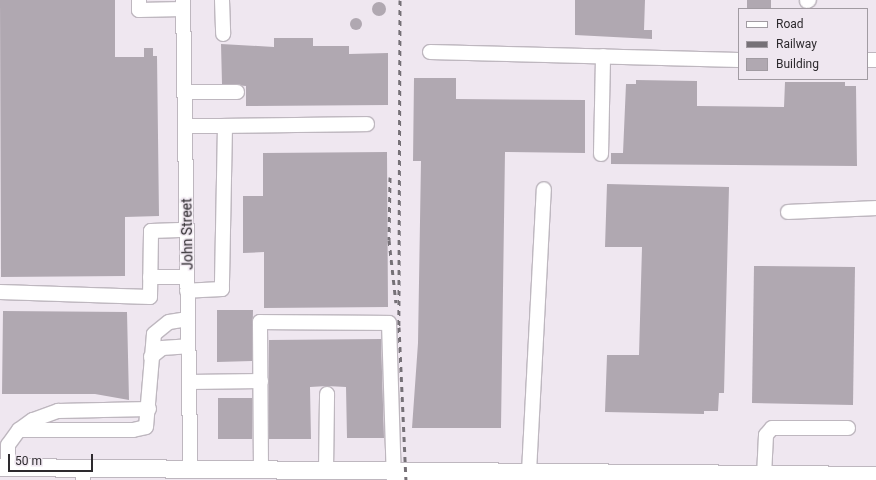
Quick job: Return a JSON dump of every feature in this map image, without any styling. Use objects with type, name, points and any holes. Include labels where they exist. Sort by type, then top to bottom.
[{"type":"main road","points":[[4,467],[62,474],[192,472],[218,474],[261,469],[279,475],[326,470],[394,475],[529,472],[583,477],[840,478],[876,475]]},
{"type":"street","points":[[139,0],[140,10],[183,5]]},
{"type":"street","points":[[222,0],[223,34]]},
{"type":"street","name":"John Street","points":[[183,5],[188,346],[192,472]]},
{"type":"street","points":[[430,52],[738,60]]},
{"type":"street","points":[[601,154],[604,56]]},
{"type":"street","points":[[185,92],[237,92]]},
{"type":"street","points":[[185,126],[368,124]]},
{"type":"street","points":[[187,291],[222,289],[225,126]]},
{"type":"street","points":[[529,472],[544,189]]},
{"type":"street","points":[[788,212],[876,208]]},
{"type":"street","points":[[0,292],[150,297],[151,231],[187,230]]},
{"type":"street","points":[[150,277],[187,277]]},
{"type":"street","points":[[19,430],[142,430],[146,427],[149,409],[151,357],[154,334],[169,322],[188,319]]},
{"type":"street","points":[[261,469],[260,322],[389,323],[394,475]]},
{"type":"street","points":[[151,357],[162,348],[188,346]]},
{"type":"street","points":[[189,382],[260,381]]},
{"type":"street","points":[[326,470],[327,394]]},
{"type":"street","points":[[4,467],[8,445],[19,430],[33,420],[58,411],[149,409]]},
{"type":"street","points":[[759,477],[766,435],[772,428],[848,428]]},
{"type":"building","points":[[0,0],[115,0],[115,57],[144,57],[144,48],[153,48],[153,56],[157,56],[159,216],[125,217],[125,276],[1,277]]},
{"type":"building","points":[[575,0],[645,0],[644,30],[652,30],[652,39],[575,35]]},
{"type":"building","points":[[747,0],[771,0],[771,8],[747,8]]},
{"type":"building","points":[[376,2],[382,2],[386,6],[386,12],[382,16],[376,16],[372,12],[372,6]]},
{"type":"building","points":[[354,18],[358,18],[362,24],[358,30],[354,30],[350,26],[350,22]]},
{"type":"building","points":[[274,38],[313,38],[313,46],[349,46],[349,54],[388,53],[388,105],[246,106],[246,86],[222,84],[221,44],[274,47]]},
{"type":"building","points":[[414,78],[456,78],[456,99],[585,100],[585,153],[505,152],[501,428],[412,428],[418,343],[421,161],[413,161]]},
{"type":"building","points":[[636,80],[697,81],[697,106],[784,107],[785,82],[845,82],[845,86],[856,86],[857,166],[611,164],[611,153],[623,153],[626,84],[636,84]]},
{"type":"building","points":[[387,152],[388,307],[264,308],[264,252],[243,253],[243,196],[263,196],[263,153]]},
{"type":"building","points":[[607,184],[729,187],[724,393],[719,393],[718,411],[704,411],[704,414],[605,412],[607,355],[639,355],[642,247],[605,247]]},
{"type":"building","points":[[754,266],[855,267],[853,405],[752,403]]},
{"type":"building","points":[[217,310],[253,310],[252,361],[217,362]]},
{"type":"building","points":[[3,311],[127,312],[129,400],[95,394],[2,394]]},
{"type":"building","points":[[381,339],[384,438],[347,438],[346,387],[327,386],[310,387],[311,439],[269,439],[269,340]]},
{"type":"building","points":[[218,398],[252,398],[252,439],[218,439]]},
{"type":"railway","points":[[400,0],[399,327],[406,480]]},
{"type":"railway","points":[[390,177],[389,240],[396,303]]}]
